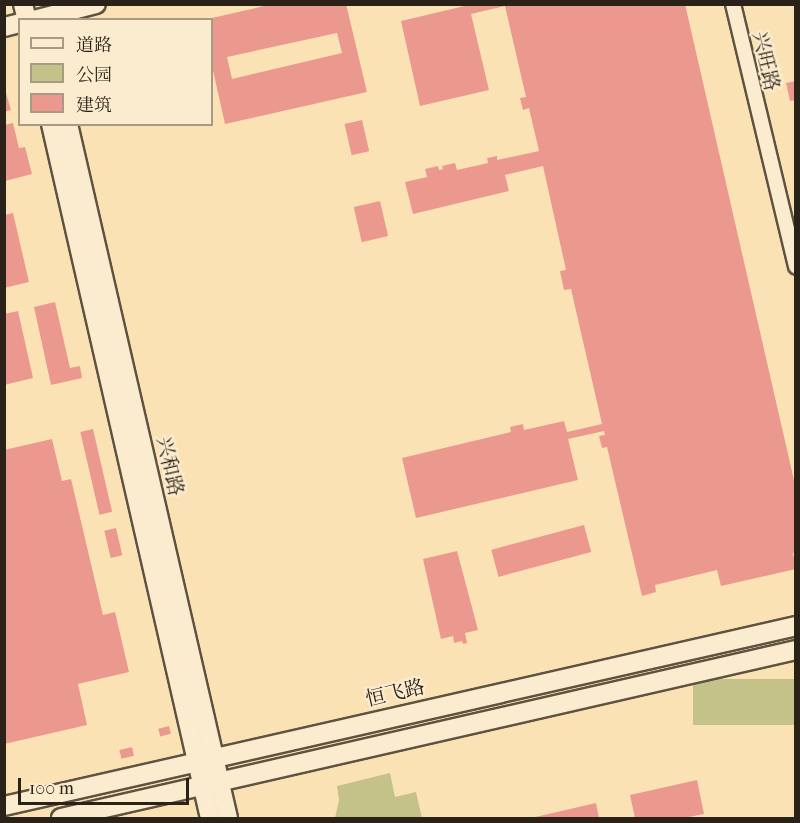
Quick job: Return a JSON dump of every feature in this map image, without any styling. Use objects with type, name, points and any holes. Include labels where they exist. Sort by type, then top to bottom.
[{"type":"main road","points":[[23,4],[38,16],[96,4]]},
{"type":"main road","name":"兴和路","points":[[51,126],[196,761],[228,819]]},
{"type":"main road","name":"兴和路","points":[[68,126],[214,758],[210,819]]},
{"type":"main road","name":"恒飞路","points":[[4,806],[795,626]]},
{"type":"main road","points":[[61,819],[795,650]]},
{"type":"street","name":"兴旺路","points":[[733,4],[795,267]]},
{"type":"green space","points":[[693,679],[795,679],[795,725],[693,725]]},
{"type":"green space","points":[[390,773],[395,797],[416,792],[422,818],[335,818],[339,800],[337,786]]},
{"type":"building","points":[[273,4],[346,4],[367,92],[225,124],[213,70],[212,18]],"holes":[[[337,33],[342,53],[232,79],[227,57]]]},
{"type":"building","points":[[473,4],[685,4],[796,489],[796,552],[793,553],[796,569],[721,586],[717,570],[655,585],[656,592],[642,596],[607,447],[602,448],[599,436],[605,435],[604,431],[568,439],[578,480],[416,518],[402,458],[511,432],[510,427],[523,424],[524,430],[564,421],[567,432],[602,424],[571,289],[564,290],[560,271],[566,270],[543,166],[505,175],[509,191],[413,214],[405,182],[427,177],[425,169],[438,166],[439,170],[443,169],[442,166],[455,163],[457,170],[488,163],[487,158],[497,156],[497,160],[539,151],[529,108],[523,110],[520,98],[526,97],[505,6],[471,14],[489,90],[420,106],[401,21]]},
{"type":"building","points":[[796,81],[796,100],[790,101],[786,83]]},
{"type":"building","points":[[4,86],[11,110],[4,112]]},
{"type":"building","points":[[362,120],[369,151],[352,155],[344,124]]},
{"type":"building","points":[[13,123],[19,148],[25,147],[32,174],[5,181],[4,125]]},
{"type":"building","points":[[380,201],[388,236],[362,242],[354,207]]},
{"type":"building","points":[[13,213],[29,282],[4,288],[4,215]]},
{"type":"building","points":[[55,302],[70,368],[80,366],[82,378],[51,385],[34,307]]},
{"type":"building","points":[[18,311],[33,378],[4,385],[4,314]]},
{"type":"building","points":[[93,429],[112,512],[99,515],[80,432]]},
{"type":"building","points":[[52,439],[62,481],[71,479],[103,615],[115,612],[129,672],[78,684],[87,725],[4,744],[4,450]]},
{"type":"building","points":[[584,525],[591,552],[499,577],[491,550]]},
{"type":"building","points":[[116,528],[122,555],[111,558],[104,531]]},
{"type":"building","points":[[457,551],[478,630],[465,633],[467,643],[463,644],[462,641],[454,643],[453,636],[441,639],[423,559]]},
{"type":"building","points":[[169,726],[171,734],[160,736],[158,729]]},
{"type":"building","points":[[132,747],[134,756],[121,759],[119,750]]},
{"type":"building","points":[[697,780],[704,814],[684,818],[635,818],[630,795]]},
{"type":"building","points":[[596,803],[599,818],[531,818]]}]
